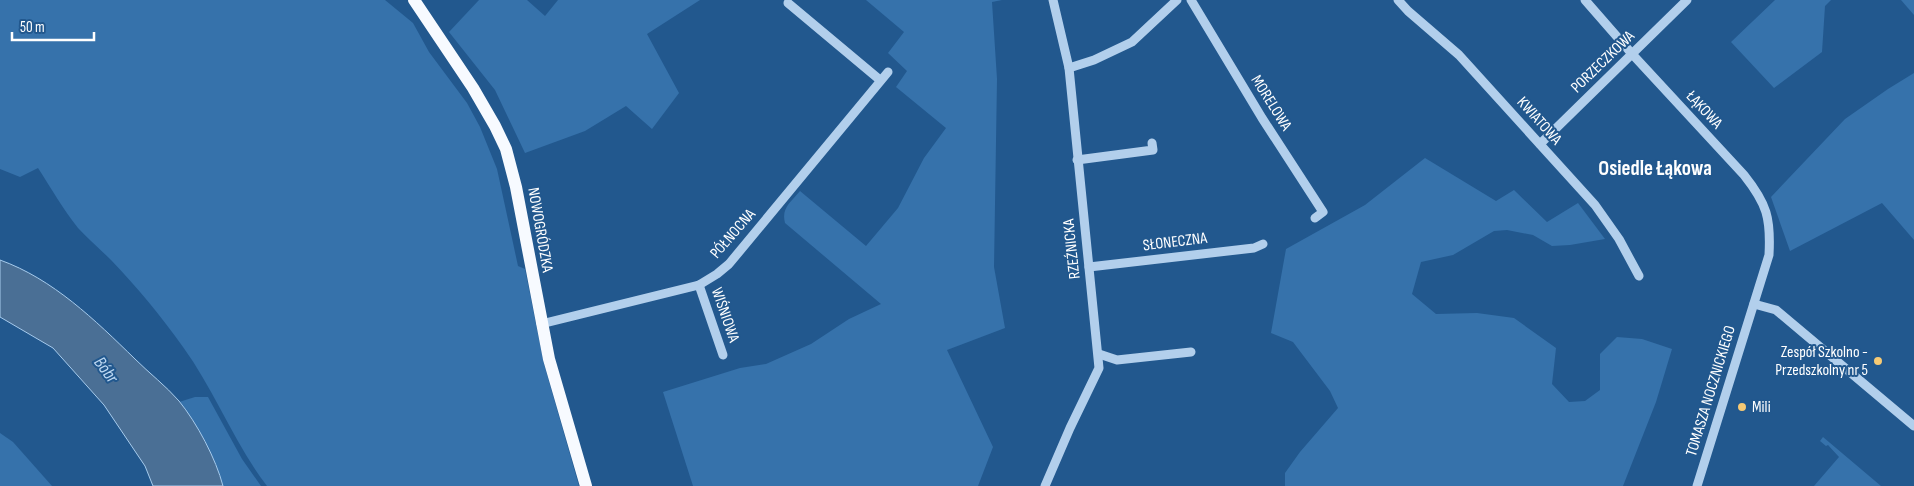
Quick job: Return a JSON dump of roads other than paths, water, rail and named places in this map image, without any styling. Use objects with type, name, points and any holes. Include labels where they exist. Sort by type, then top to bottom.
[{"type":"main road","name":"NOWOGRÓDZKA","points":[[414,0],[473,88],[496,126],[506,149],[516,187],[542,324],[558,394],[586,486]]},
{"type":"street","name":"RZEŹNICKA","points":[[1045,486],[1099,368],[1069,68],[1054,0]]},
{"type":"street","points":[[1069,68],[1094,60],[1132,42],[1177,0]]},
{"type":"street","name":"MORELOWA","points":[[1191,0],[1262,118],[1324,212],[1315,218]]},
{"type":"street","name":"KWIATOWA","points":[[1398,0],[1459,56],[1595,205],[1619,239],[1639,276]]},
{"type":"street","name":"ŁĄKOWA","points":[[1585,0],[1744,175],[1758,193],[1766,212],[1770,231],[1769,255]]},
{"type":"street","name":"PORZECZKOWA","points":[[1540,144],[1633,55],[1687,0]]},
{"type":"street","points":[[788,3],[880,80]]},
{"type":"street","name":"PÓŁNOCNA","points":[[542,324],[699,285],[717,274],[729,264],[888,72]]},
{"type":"street","points":[[1077,160],[1153,150],[1152,143]]},
{"type":"street","name":"SŁONECZNA","points":[[1089,267],[1254,248],[1263,244]]},
{"type":"street","name":"TOMASZA NOCZNICKIEGO","points":[[1697,486],[1769,255]]},
{"type":"street","name":"WIŚNIOWA","points":[[699,285],[722,355]]},
{"type":"street","points":[[1754,304],[1776,310],[1914,426]]},
{"type":"street","points":[[1099,354],[1117,360],[1191,352]]},
{"type":"water","name":"Bóbr","points":[[0,260],[38,278],[72,302],[174,395],[186,410],[205,442],[216,464],[223,486],[153,486],[145,466],[104,405],[53,348],[0,317]]},
{"type":"place","name":"Zespół Szkolno - Przedszkolny nr 5","points":[[1878,361]]},
{"type":"place","name":"Mili","points":[[1742,407]]},
{"type":"district","name":"Osiedle Łąkowa","points":[[1655,168]]}]
